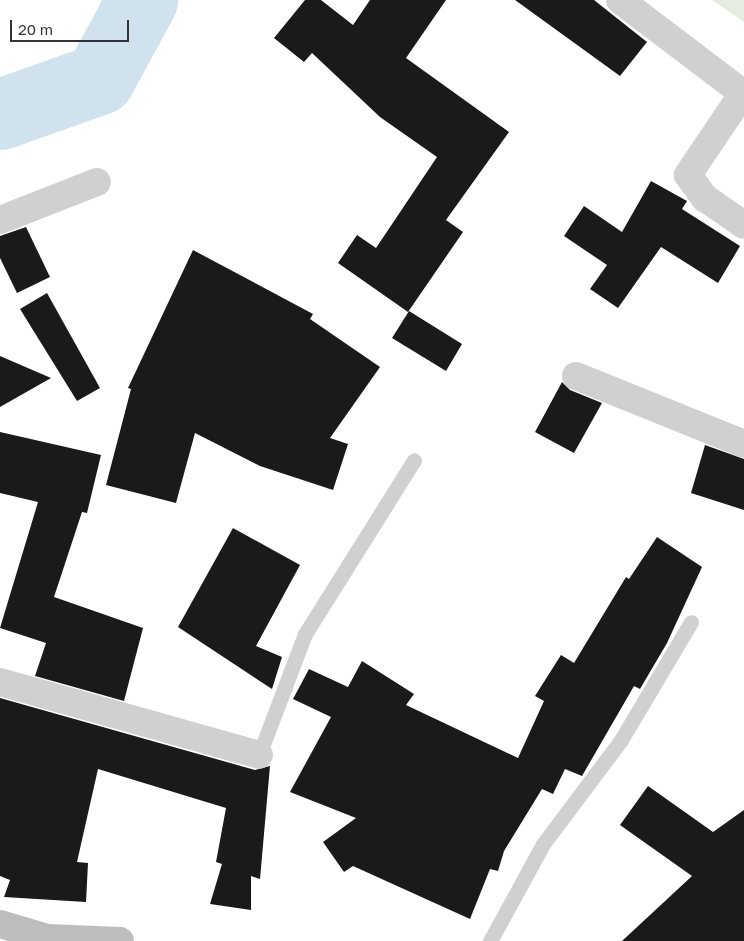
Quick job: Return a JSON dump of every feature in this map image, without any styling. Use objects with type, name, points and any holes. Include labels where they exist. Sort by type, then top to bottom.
[{"type":"street","points":[[620,0],[743,94],[688,175],[705,198],[744,225]]},
{"type":"street","points":[[0,220],[97,182]]},
{"type":"street","points":[[576,376],[744,444]]},
{"type":"street","points":[[0,682],[259,755]]},
{"type":"street","points":[[0,924],[47,938],[120,941]]},
{"type":"lane","points":[[259,755],[305,634],[414,460]]},
{"type":"lane","points":[[490,941],[543,844],[621,740],[691,622]]},
{"type":"shaded area","points":[[712,0],[744,0],[744,22]]},
{"type":"building","points":[[305,0],[321,0],[353,25],[370,0],[446,0],[406,58],[509,132],[446,220],[463,232],[408,312],[338,263],[357,235],[376,248],[437,157],[380,117],[312,53],[304,62],[274,38]]},
{"type":"building","points":[[515,0],[594,0],[647,42],[620,76]]},
{"type":"building","points":[[651,181],[687,201],[682,209],[740,246],[718,283],[661,247],[618,308],[590,289],[607,265],[564,236],[584,206],[622,232]]},
{"type":"building","points":[[26,227],[50,277],[17,293],[0,258],[0,236]]},
{"type":"building","points":[[193,250],[313,314],[310,319],[380,367],[330,438],[348,444],[333,490],[260,466],[195,433],[176,503],[106,485],[131,389],[128,388]]},
{"type":"building","points":[[47,293],[100,388],[77,401],[20,309]]},
{"type":"building","points":[[409,311],[462,344],[446,371],[392,338]]},
{"type":"building","points":[[0,356],[51,378],[0,407]]},
{"type":"building","points":[[562,382],[570,390],[602,403],[574,453],[535,432]]},
{"type":"building","points":[[0,432],[101,455],[87,513],[82,512],[54,597],[143,628],[124,701],[35,676],[46,643],[0,628],[38,502],[0,493]]},
{"type":"building","points":[[705,445],[744,459],[744,510],[691,493]]},
{"type":"building","points":[[233,528],[300,565],[256,646],[282,657],[272,689],[178,627]]},
{"type":"building","points":[[657,537],[702,567],[667,643],[640,689],[634,686],[582,776],[565,769],[553,794],[542,789],[504,851],[498,871],[490,869],[470,919],[353,866],[344,872],[323,842],[356,818],[290,792],[331,717],[293,699],[309,669],[348,687],[362,661],[414,694],[406,705],[518,758],[544,701],[535,696],[561,655],[574,663],[626,577],[629,579]]},
{"type":"building","points":[[0,698],[255,770],[270,766],[260,879],[251,876],[251,910],[210,904],[222,864],[216,862],[226,808],[98,769],[77,862],[88,863],[86,902],[4,897],[10,880],[0,876]]},
{"type":"building","points":[[648,786],[713,832],[744,810],[744,941],[622,941],[692,876],[620,825]]},
{"type":"waterway","points":[[0,114],[99,79],[142,0]]}]
